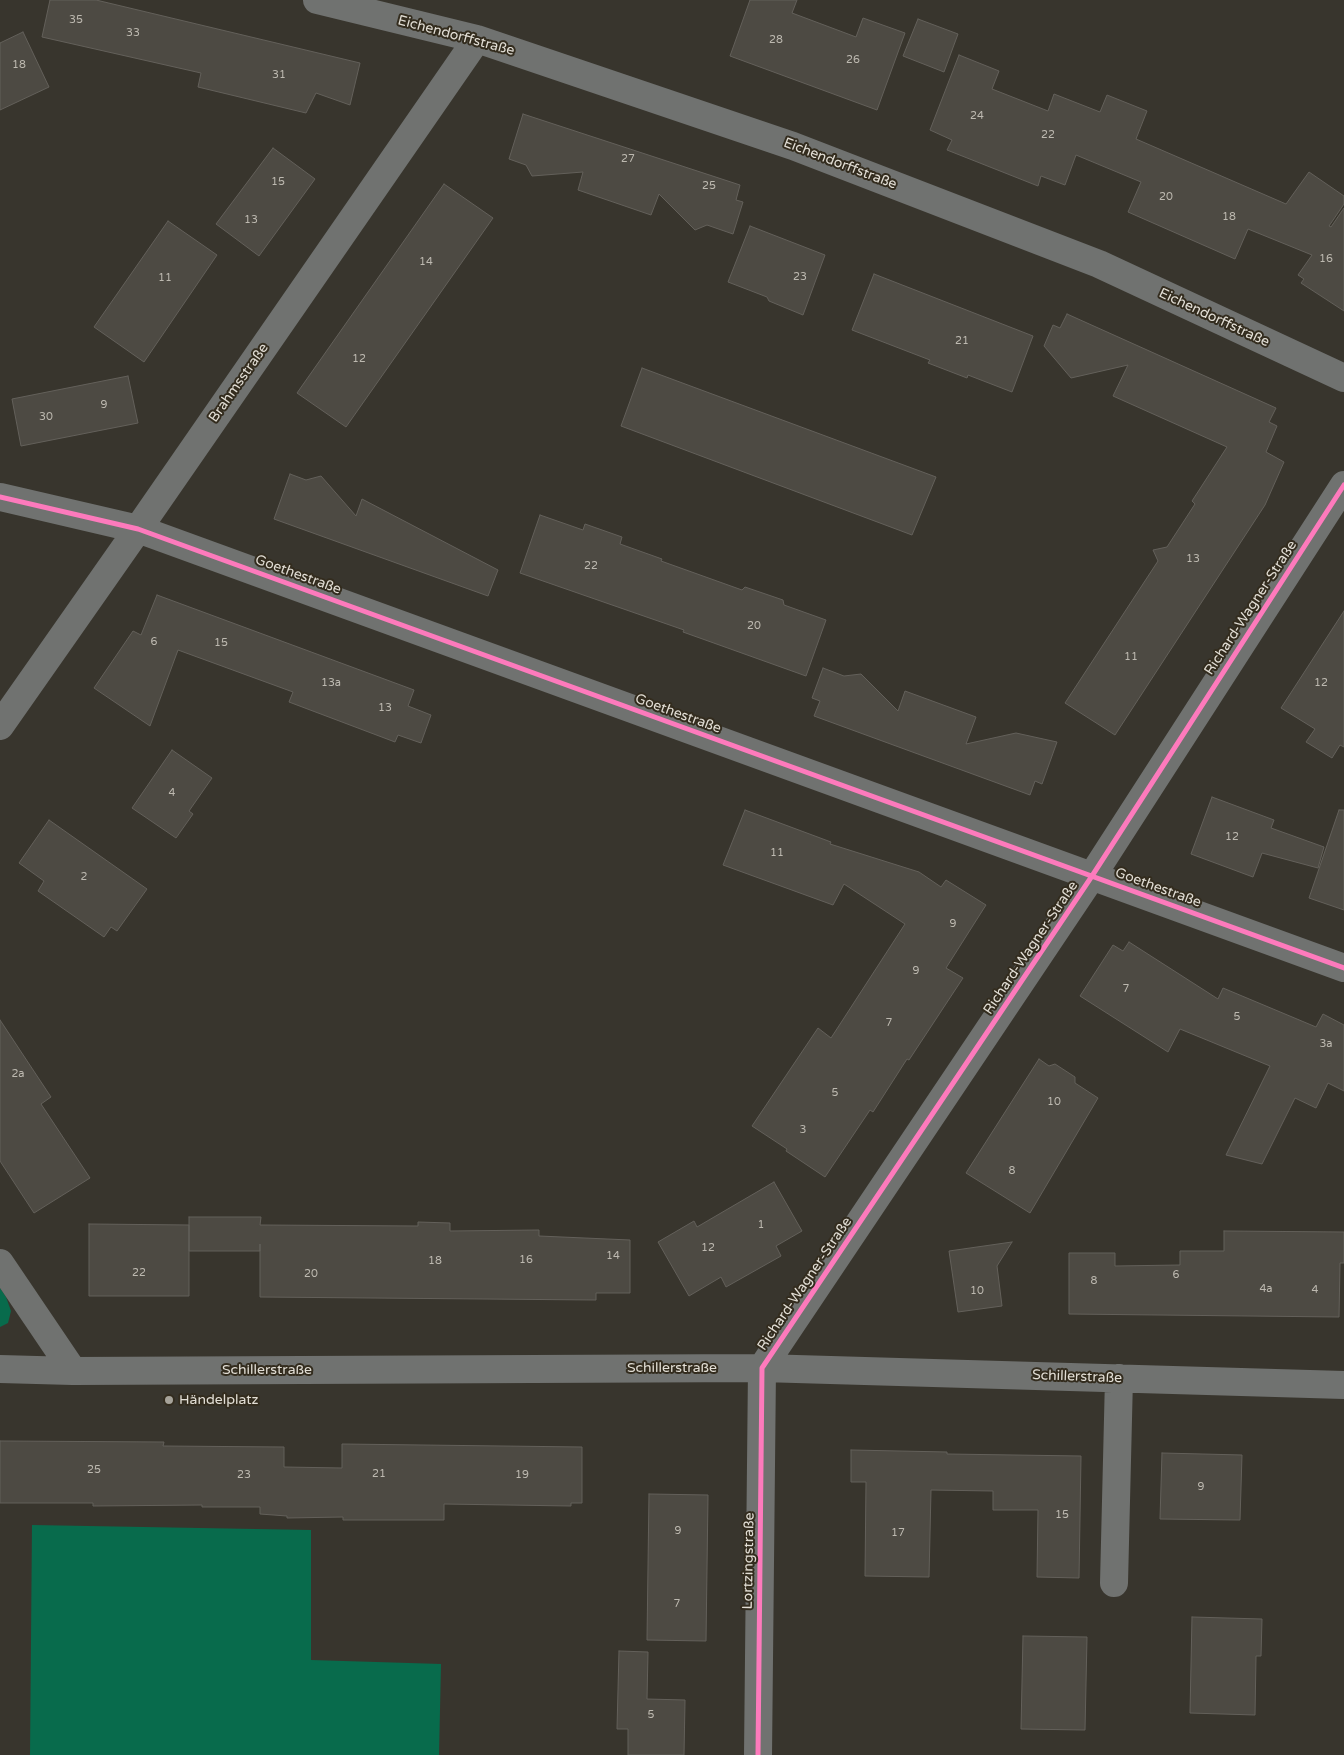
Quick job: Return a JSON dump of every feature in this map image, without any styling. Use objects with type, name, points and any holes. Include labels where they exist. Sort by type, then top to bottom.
[{"type":"street","name":"Eichendorffstraße","points":[[317,0],[477,39],[793,146],[1100,264],[1344,378]]},
{"type":"street","name":"Brahmsstraße","points":[[0,726],[477,39]]},
{"type":"street","name":"Richard-Wagner-Straße","points":[[762,1368],[1092,876],[1344,485]]},
{"type":"street","name":"Goethestraße","points":[[0,497],[138,529],[1344,968]]},
{"type":"street","points":[[0,1263],[73,1371]]},
{"type":"street","name":"Schillerstraße","points":[[0,1369],[73,1371],[762,1368],[1344,1385]]},
{"type":"street","name":"Lortzingstraße","points":[[758,1755],[762,1368]]},
{"type":"street","points":[[1114,1582],[1119,1378]]},
{"type":"green space","points":[[0,1288],[6,1297],[11,1311],[8,1323],[0,1327]]},
{"type":"green space","points":[[32,1525],[311,1530],[311,1660],[441,1664],[439,1755],[30,1755]]},
{"type":"building","points":[[50,0],[96,0],[360,63],[350,105],[316,93],[306,113],[198,87],[201,73],[42,37]]},
{"type":"building","points":[[750,0],[797,0],[792,13],[856,37],[863,18],[905,33],[877,110],[730,56]]},
{"type":"building","points":[[918,19],[958,34],[944,72],[903,56]]},
{"type":"building","points":[[23,32],[49,87],[0,110],[0,43]]},
{"type":"building","points":[[959,55],[999,71],[992,89],[1048,111],[1054,94],[1100,112],[1107,95],[1147,111],[1136,139],[1286,204],[1309,172],[1344,196],[1344,204],[1329,226],[1331,227],[1344,208],[1344,311],[1301,283],[1304,279],[1298,275],[1312,255],[1248,229],[1235,259],[1128,212],[1141,182],[1076,155],[1065,185],[1041,176],[1038,186],[947,150],[952,140],[930,130]]},
{"type":"building","points":[[523,114],[740,185],[736,200],[743,202],[733,234],[707,225],[695,230],[659,194],[651,215],[578,190],[583,172],[532,176],[526,165],[509,159]]},
{"type":"building","points":[[273,148],[315,179],[259,256],[216,224]]},
{"type":"building","points":[[444,184],[493,218],[346,427],[297,393]]},
{"type":"building","points":[[168,221],[217,255],[144,362],[94,327]]},
{"type":"building","points":[[750,226],[825,255],[803,315],[769,301],[767,297],[728,282]]},
{"type":"building","points":[[874,274],[1033,336],[1012,392],[968,375],[967,378],[928,363],[930,360],[852,330]]},
{"type":"building","points":[[1067,314],[1276,408],[1269,422],[1277,426],[1266,452],[1284,462],[1265,505],[1115,735],[1065,703],[1158,561],[1153,550],[1167,547],[1195,504],[1192,501],[1227,447],[1113,396],[1128,365],[1071,378],[1044,346],[1053,325],[1060,328]]},
{"type":"building","points":[[642,368],[936,477],[912,535],[621,426]]},
{"type":"building","points":[[128,376],[138,423],[21,446],[12,399]]},
{"type":"building","points":[[290,474],[306,480],[321,476],[356,516],[362,499],[498,570],[488,596],[274,519]]},
{"type":"building","points":[[540,515],[583,530],[585,524],[622,537],[620,544],[662,559],[661,561],[742,590],[745,587],[783,600],[784,605],[826,620],[806,676],[683,632],[684,630],[520,573]]},
{"type":"building","points":[[157,595],[414,690],[408,706],[431,715],[421,743],[398,735],[395,742],[289,702],[293,692],[178,650],[150,726],[94,688],[133,631],[141,635]]},
{"type":"building","points":[[1344,611],[1344,747],[1340,745],[1332,758],[1306,742],[1315,729],[1281,708]]},
{"type":"building","points":[[823,668],[844,676],[861,674],[898,711],[905,691],[976,717],[966,744],[1016,733],[1057,742],[1042,784],[1035,781],[1030,795],[814,716],[820,701],[812,698]]},
{"type":"building","points":[[172,750],[212,778],[189,811],[193,814],[176,838],[132,808]]},
{"type":"building","points":[[1212,797],[1274,820],[1271,828],[1324,847],[1318,868],[1262,853],[1253,877],[1191,854]]},
{"type":"building","points":[[745,810],[831,842],[830,844],[919,872],[941,887],[946,880],[986,905],[946,968],[963,978],[873,1112],[870,1110],[825,1177],[752,1126],[818,1028],[831,1038],[905,924],[844,884],[833,905],[723,865]]},
{"type":"building","points":[[1339,810],[1344,810],[1344,910],[1309,898]]},
{"type":"building","points":[[49,820],[147,889],[117,931],[111,927],[104,937],[38,891],[44,881],[19,863]]},
{"type":"building","points":[[1129,942],[1218,999],[1223,988],[1316,1027],[1323,1014],[1344,1025],[1344,1091],[1328,1083],[1316,1108],[1295,1098],[1262,1164],[1226,1155],[1270,1066],[1180,1029],[1168,1052],[1080,996],[1113,945],[1123,951]]},
{"type":"building","points":[[0,1020],[51,1097],[41,1104],[90,1178],[34,1213],[0,1161]]},
{"type":"building","points":[[1039,1059],[1049,1066],[1055,1064],[1075,1077],[1075,1083],[1098,1098],[1030,1213],[966,1173]]},
{"type":"building","points":[[774,1182],[802,1231],[776,1246],[781,1256],[726,1287],[721,1277],[689,1296],[658,1242],[694,1221],[697,1227]]},
{"type":"building","points":[[189,1217],[261,1217],[260,1225],[418,1226],[418,1222],[450,1223],[450,1231],[539,1230],[539,1236],[630,1240],[630,1293],[596,1293],[596,1300],[260,1297],[260,1251],[189,1251]]},
{"type":"building","points":[[89,1224],[189,1225],[189,1296],[89,1296]]},
{"type":"building","points":[[1224,1231],[1344,1232],[1344,1263],[1340,1263],[1339,1317],[1069,1314],[1069,1253],[1115,1253],[1115,1266],[1180,1265],[1180,1251],[1224,1251]]},
{"type":"building","points":[[1012,1242],[997,1266],[1002,1306],[958,1312],[949,1251]]},
{"type":"building","points":[[0,1441],[164,1442],[163,1446],[284,1447],[284,1467],[342,1468],[342,1444],[582,1447],[582,1503],[571,1503],[571,1506],[444,1504],[444,1520],[343,1520],[343,1517],[287,1518],[287,1516],[260,1514],[260,1507],[202,1507],[202,1505],[93,1506],[93,1503],[0,1503]]},
{"type":"building","points":[[851,1450],[1081,1456],[1079,1578],[1037,1577],[1038,1510],[993,1510],[993,1491],[931,1490],[929,1577],[865,1576],[866,1482],[851,1482]]},
{"type":"building","points":[[1162,1453],[1242,1455],[1240,1520],[1160,1519]]},
{"type":"building","points":[[649,1494],[708,1495],[706,1641],[647,1640]]},
{"type":"building","points":[[1192,1617],[1262,1619],[1261,1656],[1256,1656],[1255,1715],[1190,1713]]},
{"type":"building","points":[[1023,1636],[1087,1637],[1085,1730],[1021,1729]]},
{"type":"building","points":[[619,1651],[648,1652],[647,1699],[685,1700],[684,1755],[628,1755],[628,1729],[617,1729]]},
{"type":"cycle path","points":[[758,1755],[762,1368],[1092,876],[1344,485]]},
{"type":"cycle path","points":[[0,497],[138,529],[1344,968]]},
{"type":"place","name":"Händelplatz","points":[[169,1400]]}]
